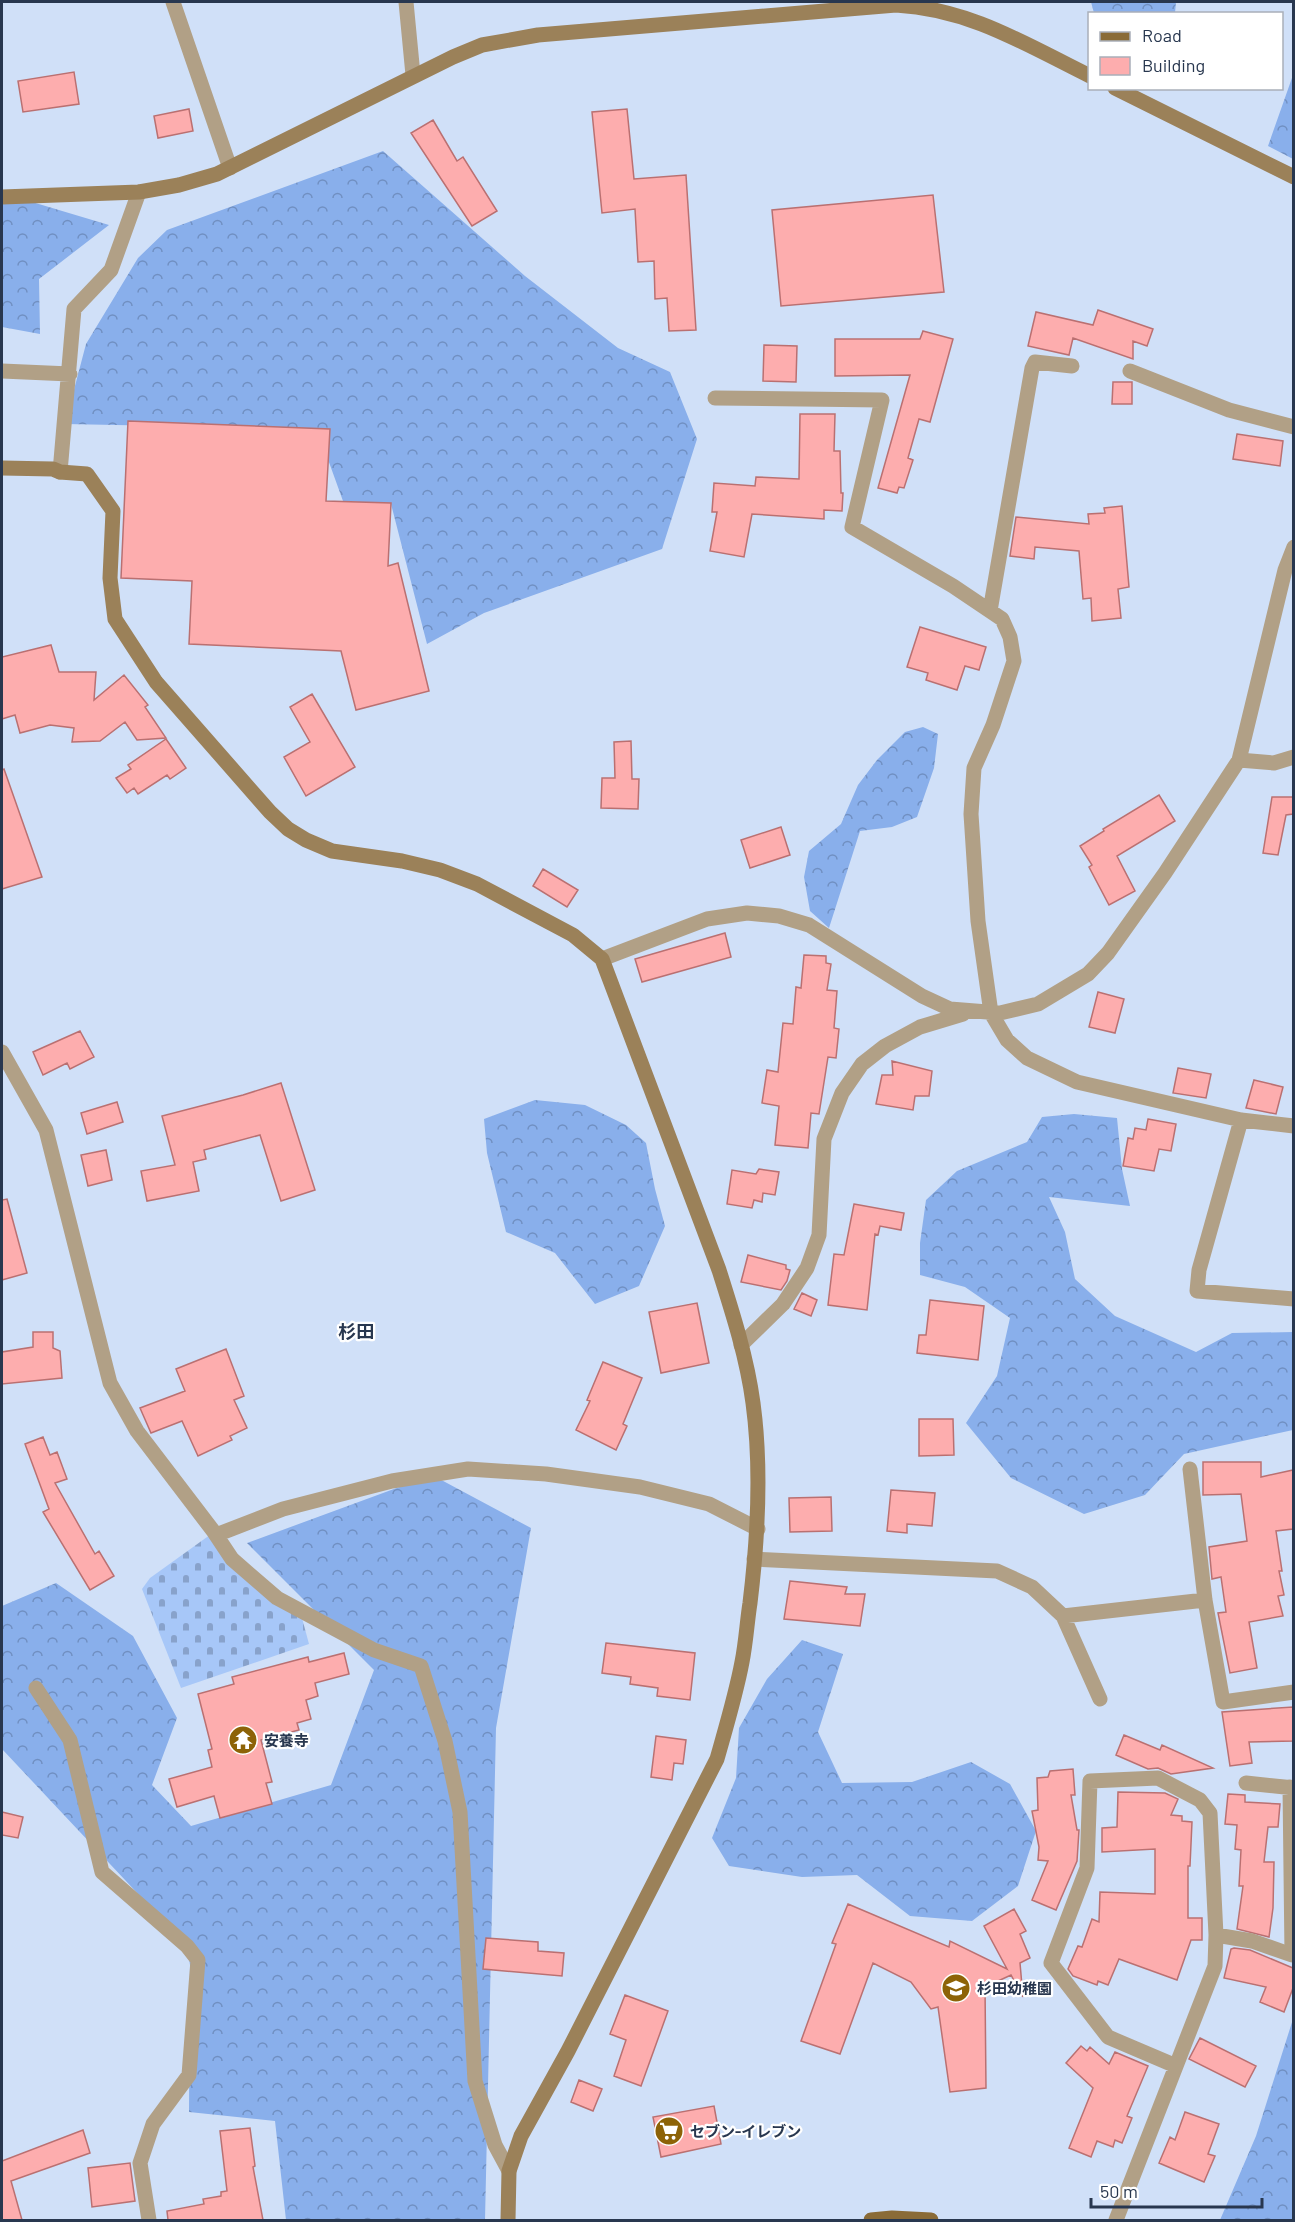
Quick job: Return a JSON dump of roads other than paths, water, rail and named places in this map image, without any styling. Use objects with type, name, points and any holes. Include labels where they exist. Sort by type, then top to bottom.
[{"type":"main road","points":[[871,2220],[892,2218],[931,2220]]},
{"type":"street","points":[[173,2],[230,168]]},
{"type":"street","points":[[406,2],[413,75]]},
{"type":"street","points":[[2,197],[139,192],[179,185],[230,168],[360,104],[413,75],[482,45],[517,38],[779,9],[896,5],[926,7],[958,14],[990,27],[1088,76]]},
{"type":"street","points":[[1119,90],[1293,177]]},
{"type":"street","points":[[60,472],[75,309],[111,270],[139,192]]},
{"type":"street","points":[[990,611],[1032,368],[1035,362],[1072,366]]},
{"type":"street","points":[[2,371],[70,375]]},
{"type":"street","points":[[1130,371],[1229,410],[1293,426]]},
{"type":"street","points":[[715,398],[882,400],[852,527],[953,586],[1002,619],[1010,638],[1014,661],[993,725],[974,768],[972,825],[978,921],[991,1013],[1006,1040],[1027,1059],[1077,1082],[1241,1120],[1293,1126]]},
{"type":"street","points":[[2,468],[52,469],[60,472],[87,474],[113,511],[110,578],[115,619],[156,682],[270,812],[288,829],[332,851],[440,870],[477,884],[573,935],[602,959],[719,1270],[741,1345],[753,1402],[757,1447],[758,1529],[743,1660],[717,1759],[568,2051],[520,2136],[509,2171],[508,2220]]},
{"type":"street","points":[[602,959],[707,919],[747,913],[779,916],[809,925],[922,996],[950,1009],[1000,1013],[1038,1004],[1088,974],[1108,953],[1165,873],[1239,760],[1285,570],[1293,547]]},
{"type":"street","points":[[1239,760],[1275,764],[1293,757]]},
{"type":"street","points":[[741,1345],[783,1304],[807,1268],[819,1236],[824,1139],[842,1094],[862,1064],[885,1046],[920,1027],[972,1011]]},
{"type":"street","points":[[2,1052],[46,1130],[110,1383],[137,1431],[232,1559],[277,1598],[374,1650],[422,1666],[445,1741],[460,1812],[476,2081],[495,2145],[509,2171]]},
{"type":"street","points":[[1241,1120],[1199,1270],[1197,1291],[1293,1299]]},
{"type":"street","points":[[216,1535],[283,1509],[392,1481],[468,1469],[546,1474],[640,1487],[709,1504],[758,1529]]},
{"type":"street","points":[[1190,1469],[1205,1600],[1223,1702],[1293,1692]]},
{"type":"street","points":[[754,1559],[997,1571],[1032,1587],[1063,1616],[1100,1699]]},
{"type":"street","points":[[1063,1616],[1205,1600]]},
{"type":"street","points":[[36,1688],[70,1740],[102,1872],[187,1946],[198,1960],[189,2074],[153,2124],[140,2163],[149,2220]]},
{"type":"street","points":[[1116,2220],[1215,1966],[1216,1935],[1210,1813],[1200,1800],[1158,1778],[1090,1781],[1087,1868],[1051,1963],[1108,2037],[1176,2066]]},
{"type":"street","points":[[1216,1935],[1252,1941],[1292,1955],[1292,1788],[1246,1783]]},
{"type":"place","name":"安養寺","points":[[243,1740]]},
{"type":"place","name":"杉田幼稚園","points":[[956,1988]]},
{"type":"place","name":"セブン-イレブン","points":[[669,2131]]},
{"type":"district","name":"杉田","points":[[356,1331]]}]
